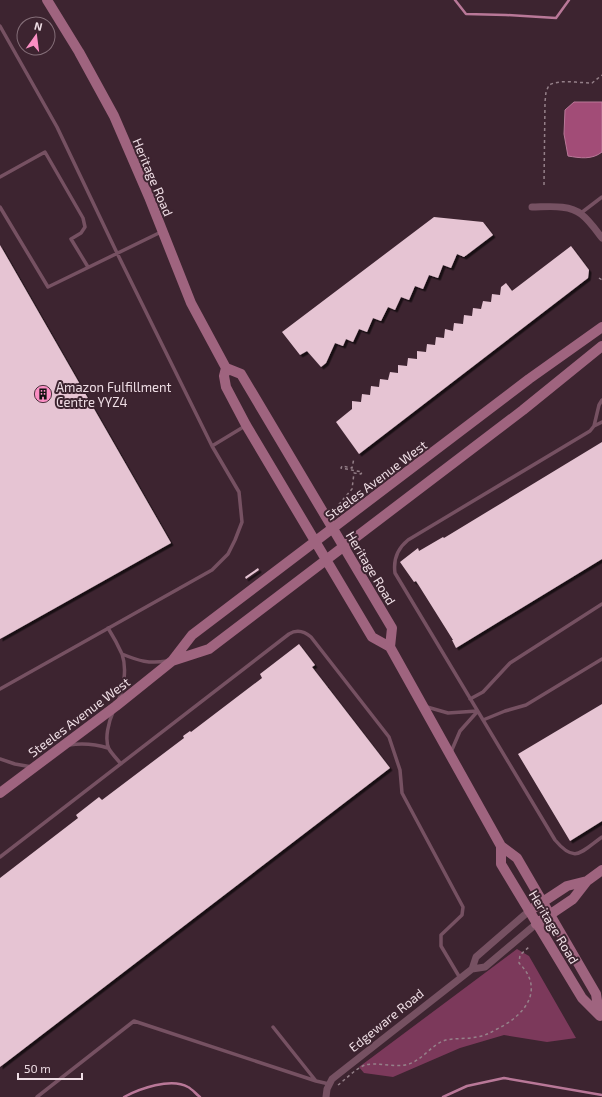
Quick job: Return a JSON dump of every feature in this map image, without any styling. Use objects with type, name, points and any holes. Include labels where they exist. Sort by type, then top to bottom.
[{"type":"main road","name":"Heritage Road","points":[[47,0],[79,52],[114,116],[149,197],[191,303],[226,368],[241,374],[392,628],[390,647]]},
{"type":"main road","name":"Steeles Avenue West","points":[[0,793],[116,706],[172,661],[192,635],[529,379],[602,327]]},
{"type":"main road","name":"Steeles Avenue West","points":[[172,661],[209,649],[523,410],[602,346]]},
{"type":"main road","name":"Heritage Road","points":[[226,368],[224,376],[226,387],[246,425],[372,638],[390,647],[501,846],[517,858],[596,994],[600,1017]]},
{"type":"main road","name":"Heritage Road","points":[[501,846],[501,864],[582,998],[600,1017]]},
{"type":"main road","name":"Edgeware Road","points":[[536,924],[573,899],[587,881],[602,870]]},
{"type":"main road","name":"Edgeware Road","points":[[529,911],[567,886],[587,881]]},
{"type":"street","points":[[532,207],[556,207],[581,213],[602,238]]},
{"type":"street","name":"Edgeware Road","points":[[472,969],[476,957],[529,911]]},
{"type":"street","name":"Edgeware Road","points":[[329,1084],[332,1079],[460,978],[472,969],[484,967],[536,924]]},
{"type":"street","points":[[326,1096],[329,1084]]},
{"type":"lane","points":[[0,26],[57,127],[212,446],[238,492],[242,522],[228,554],[212,570],[0,690]]},
{"type":"lane","points":[[0,177],[45,152],[83,218],[85,227],[81,233],[71,239],[88,267]]},
{"type":"lane","points":[[581,213],[602,197]]},
{"type":"lane","points":[[0,207],[48,287],[162,231]]},
{"type":"lane","points":[[594,426],[597,411],[602,400]]},
{"type":"lane","points":[[602,422],[594,426],[590,431],[408,540],[401,546],[395,557],[394,566],[395,573],[555,840],[567,853],[572,854],[582,852],[602,837]]},
{"type":"lane","points":[[212,446],[246,425]]},
{"type":"lane","points":[[470,699],[483,692],[510,663],[602,604]]},
{"type":"lane","points":[[108,628],[122,654],[124,668],[124,681],[121,694],[110,719],[107,733],[108,748],[121,764]]},
{"type":"lane","points":[[0,857],[289,634],[299,631],[307,634],[389,737],[400,770],[402,793],[463,907],[462,914],[441,935],[441,946],[460,978]]},
{"type":"lane","points":[[122,654],[138,661],[150,663],[172,661]]},
{"type":"lane","points":[[483,720],[505,711],[526,705],[602,659]]},
{"type":"lane","points":[[423,706],[448,713],[477,711]]},
{"type":"lane","points":[[450,754],[460,731],[477,711]]},
{"type":"lane","points":[[62,746],[93,744],[108,748]]},
{"type":"lane","points":[[0,759],[15,764],[35,767]]},
{"type":"lane","points":[[37,1097],[134,1021],[329,1084]]},
{"type":"lane","points":[[273,1027],[316,1081]]},
{"type":"path","points":[[544,185],[545,102],[546,92],[549,86],[554,83],[564,82],[592,83],[602,75]]},
{"type":"path","points":[[335,510],[352,489],[354,473],[361,474],[362,472],[341,468],[342,466],[352,468],[354,458]]},
{"type":"path","points":[[326,1096],[366,1065],[404,1065],[412,1063],[446,1040],[477,1037],[488,1034],[510,1022],[524,1010],[531,996],[529,977],[526,970],[520,963],[520,955],[529,947]]},
{"type":"shaded area","points":[[574,102],[602,102],[602,152],[598,155],[581,158],[568,156],[564,134],[565,110]]},
{"type":"shaded area","points":[[517,949],[529,956],[576,1038],[547,1042],[504,1035],[460,1048],[393,1077],[364,1073],[359,1067]]},
{"type":"building","points":[[434,217],[483,222],[493,235],[464,257],[457,254],[451,268],[443,265],[438,278],[429,275],[423,289],[415,286],[409,300],[401,297],[395,310],[388,307],[381,321],[373,318],[367,332],[359,329],[353,342],[346,339],[343,346],[335,343],[326,363],[321,367],[307,351],[300,355],[282,332]]},
{"type":"building","name":"Amazon Fulfillment Centre YYZ4","points":[[0,245],[171,543],[0,639]]},
{"type":"building","points":[[571,246],[589,270],[588,278],[359,454],[336,422],[352,409],[352,401],[361,402],[362,394],[370,395],[371,386],[379,387],[380,379],[388,380],[390,372],[398,373],[398,365],[407,366],[408,358],[417,359],[417,351],[426,352],[427,344],[435,345],[436,337],[444,338],[445,329],[453,331],[454,323],[463,324],[464,315],[472,316],[473,308],[481,309],[483,301],[491,302],[492,294],[500,295],[501,287],[506,283],[512,291]]},
{"type":"building","points":[[602,442],[602,559],[456,648],[453,640],[416,581],[414,582],[400,562],[418,548],[419,551],[443,537],[444,538]]},
{"type":"building","points":[[258,568],[259,570],[246,579],[245,577]]},
{"type":"building","points":[[299,644],[315,665],[312,667],[390,768],[0,1067],[0,878],[78,818],[76,815],[99,797],[102,800],[184,738],[183,736],[190,731],[191,732],[262,678],[260,674]]},
{"type":"building","points":[[602,704],[602,821],[570,841],[518,754]]},
{"type":"waterway","points":[[455,0],[466,14],[556,18],[569,0]]},
{"type":"waterway","points":[[443,1097],[467,1086],[504,1078],[602,1095]]},
{"type":"waterway","points":[[124,1097],[155,1085],[173,1083],[188,1087],[200,1097]]},
{"type":"place","name":"Amazon Fulfillment Centre YYZ4","points":[[43,394]]}]
